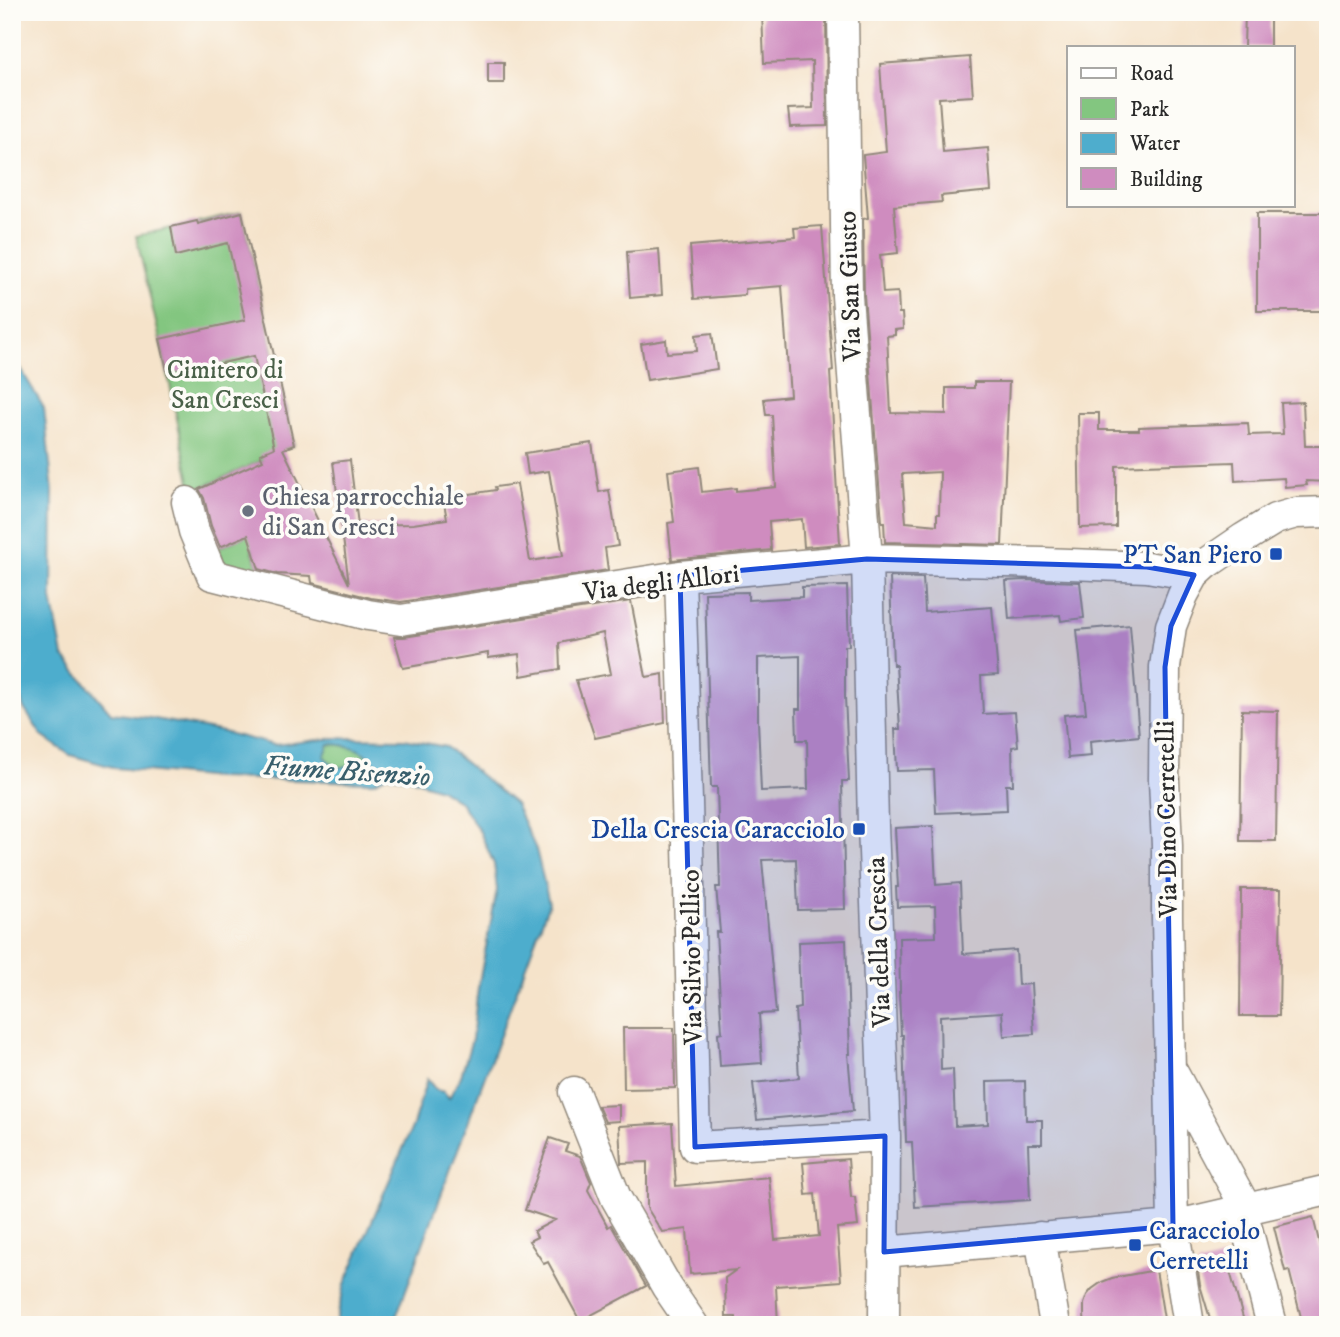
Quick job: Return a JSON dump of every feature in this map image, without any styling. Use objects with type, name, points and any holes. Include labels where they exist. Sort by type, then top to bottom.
[{"type":"street","name":"Via San Giusto","points":[[843,12],[847,296],[867,559]]},
{"type":"street","name":"Via degli Allori","points":[[187,502],[194,531],[212,575],[401,620],[680,576],[867,559],[1147,567],[1194,575]]},
{"type":"street","points":[[1194,575],[1223,552],[1275,519],[1296,513],[1328,512]]},
{"type":"street","name":"Via della Crescia","points":[[867,559],[885,1136],[884,1325]]},
{"type":"street","name":"Via Dino Cerretelli","points":[[1189,1325],[1173,1226],[1164,780],[1165,667],[1171,626],[1194,575]]},
{"type":"street","name":"Via Silvio Pellico","points":[[680,576],[695,1147],[885,1136]]},
{"type":"street","name":"Via Dino Cerretelli","points":[[1170,1068],[1246,1208]]},
{"type":"street","points":[[574,1092],[616,1198],[667,1287],[693,1325]]},
{"type":"street","points":[[884,1252],[1173,1226],[1328,1190]]},
{"type":"street","points":[[1246,1208],[1245,1221],[1272,1325]]},
{"type":"street","points":[[1040,1237],[1055,1325]]},
{"type":"highlighted area","points":[[867,559],[1147,567],[1194,575],[1171,626],[1165,667],[1173,1226],[884,1252],[885,1136],[695,1147],[680,576]]},
{"type":"green space","name":"Cimitero di San Cresci","points":[[242,212],[294,445],[192,492],[136,236]]},
{"type":"green space","points":[[272,524],[278,544],[252,549],[260,573],[227,573],[218,548]]},
{"type":"green space","points":[[329,744],[357,749],[380,766],[374,769],[357,764],[337,768],[324,757]]},
{"type":"water","name":"Fiume Bisenzio","points":[[12,354],[44,408],[53,492],[52,599],[63,656],[111,713],[219,731],[274,745],[336,738],[404,739],[446,747],[515,804],[536,849],[549,903],[393,1325],[335,1325],[345,1284],[413,1125],[427,1079],[436,1090],[444,1092],[449,1098],[461,1076],[472,1039],[478,988],[497,890],[494,864],[480,832],[460,802],[440,789],[408,778],[387,775],[374,782],[215,778],[116,768],[70,755],[42,736],[23,707],[12,662]],"holes":[[[329,744],[362,752],[379,767],[374,769],[357,764],[337,768],[324,757]]]},
{"type":"building","points":[[762,12],[826,12],[827,126],[790,127],[788,109],[813,108],[812,61],[764,63]]},
{"type":"building","points":[[1245,12],[1270,12],[1270,46],[1244,46]]},
{"type":"building","points":[[970,57],[973,96],[939,98],[943,152],[988,148],[991,191],[941,196],[942,202],[894,206],[898,253],[880,255],[883,293],[898,292],[899,313],[902,313],[903,329],[895,330],[895,335],[887,336],[891,413],[946,414],[946,388],[974,388],[974,382],[1009,382],[1002,545],[885,542],[864,295],[863,219],[868,218],[863,155],[886,152],[880,64]],"holes":[[[940,472],[937,525],[906,522],[902,474]]]},
{"type":"building","points":[[488,62],[504,62],[504,83],[488,83]]},
{"type":"building","points":[[242,212],[294,445],[283,449],[349,584],[333,462],[350,460],[358,525],[413,524],[447,519],[443,498],[517,484],[530,561],[563,556],[549,471],[528,474],[525,453],[592,443],[599,492],[609,490],[618,546],[605,548],[608,570],[401,602],[371,598],[312,583],[311,576],[277,574],[259,569],[248,535],[220,547],[199,489],[263,460],[260,454],[274,448],[254,356],[168,375],[160,339],[245,320],[228,243],[176,256],[171,227],[197,221],[198,224]]},
{"type":"building","points":[[1257,213],[1328,213],[1328,311],[1257,311]]},
{"type":"building","points":[[822,226],[833,371],[830,372],[840,544],[804,547],[802,519],[769,522],[771,550],[672,560],[668,523],[674,522],[668,471],[699,467],[702,492],[776,487],[772,415],[766,415],[764,399],[790,396],[782,286],[745,289],[745,295],[694,299],[690,246],[795,237],[794,228]]},
{"type":"building","points":[[659,249],[662,295],[630,298],[627,252]]},
{"type":"building","points":[[712,333],[717,369],[647,380],[641,344],[666,340],[667,353],[697,351],[696,335]]},
{"type":"building","points":[[1303,402],[1305,446],[1328,446],[1328,482],[1306,481],[1307,485],[1285,487],[1284,478],[1235,481],[1234,462],[1116,466],[1116,527],[1080,528],[1078,413],[1099,413],[1099,430],[1248,423],[1249,435],[1283,434],[1281,403]]},
{"type":"building","points":[[890,577],[923,578],[925,612],[992,607],[998,675],[981,676],[983,714],[1015,712],[1018,746],[1012,747],[1013,785],[1006,785],[1007,810],[936,813],[934,770],[897,771],[895,729],[900,729],[896,665],[893,665]]},
{"type":"building","points":[[1006,581],[1080,582],[1084,618],[1061,621],[1060,615],[1009,619]]},
{"type":"building","points":[[847,586],[849,646],[845,646],[845,697],[849,781],[842,781],[845,909],[798,910],[796,859],[762,860],[776,1013],[759,1014],[762,1063],[720,1066],[718,1033],[722,1032],[716,932],[720,932],[716,887],[720,887],[717,787],[711,787],[705,593],[748,592],[748,600],[802,597],[802,587]],"holes":[[[800,656],[800,709],[796,709],[797,740],[807,740],[808,789],[761,791],[758,658]]]},
{"type":"building","points":[[631,601],[646,677],[663,674],[665,723],[595,738],[576,680],[611,674],[603,633],[559,643],[560,669],[521,676],[519,654],[488,658],[488,653],[403,668],[394,637],[404,637]]},
{"type":"building","points":[[1130,625],[1139,736],[1090,741],[1091,756],[1068,758],[1064,715],[1086,713],[1077,630]]},
{"type":"building","points":[[1242,710],[1278,711],[1276,841],[1240,841]]},
{"type":"building","points":[[933,826],[936,885],[960,883],[963,954],[1016,950],[1018,985],[1031,984],[1034,1034],[1004,1036],[1002,1012],[940,1016],[941,1070],[953,1069],[955,1126],[988,1124],[987,1082],[1025,1081],[1026,1120],[1042,1120],[1042,1144],[1028,1144],[1030,1200],[915,1207],[912,1142],[906,1142],[899,938],[936,937],[935,906],[897,907],[895,828]]},
{"type":"building","points":[[1241,889],[1281,889],[1279,1016],[1240,1016]]},
{"type":"building","points":[[846,940],[848,1054],[853,1111],[757,1120],[753,1083],[799,1078],[795,1009],[800,1008],[798,942]]},
{"type":"building","points":[[623,1028],[674,1028],[675,1088],[624,1089]]},
{"type":"building","points":[[619,1105],[619,1121],[605,1122],[598,1106]]},
{"type":"building","points":[[672,1123],[676,1186],[769,1177],[775,1240],[819,1236],[815,1194],[806,1195],[803,1163],[848,1159],[851,1197],[855,1197],[858,1226],[837,1228],[841,1281],[776,1286],[778,1325],[736,1325],[736,1317],[726,1317],[725,1278],[736,1270],[690,1274],[687,1229],[662,1232],[647,1208],[647,1162],[621,1163],[619,1126]]},
{"type":"building","points":[[550,1138],[568,1144],[565,1151],[580,1156],[591,1182],[588,1190],[646,1286],[580,1321],[548,1262],[544,1264],[529,1241],[537,1237],[534,1231],[555,1220],[525,1210]]},
{"type":"building","points":[[1313,1217],[1328,1278],[1328,1325],[1303,1325],[1289,1270],[1285,1271],[1274,1227]]},
{"type":"building","points":[[1226,1257],[1245,1325],[1212,1325],[1200,1285],[1197,1265]]},
{"type":"building","points":[[1156,1270],[1165,1325],[1085,1325],[1084,1304],[1092,1289],[1112,1278]]},
{"type":"place","name":"Chiesa parrocchiale di San Cresci","points":[[248,511]]},
{"type":"place","name":"PT San Piero","points":[[1276,554]]},
{"type":"place","name":"Della Crescia Caracciolo","points":[[859,829]]},
{"type":"place","name":"Caracciolo Cerretelli","points":[[1135,1245]]}]
